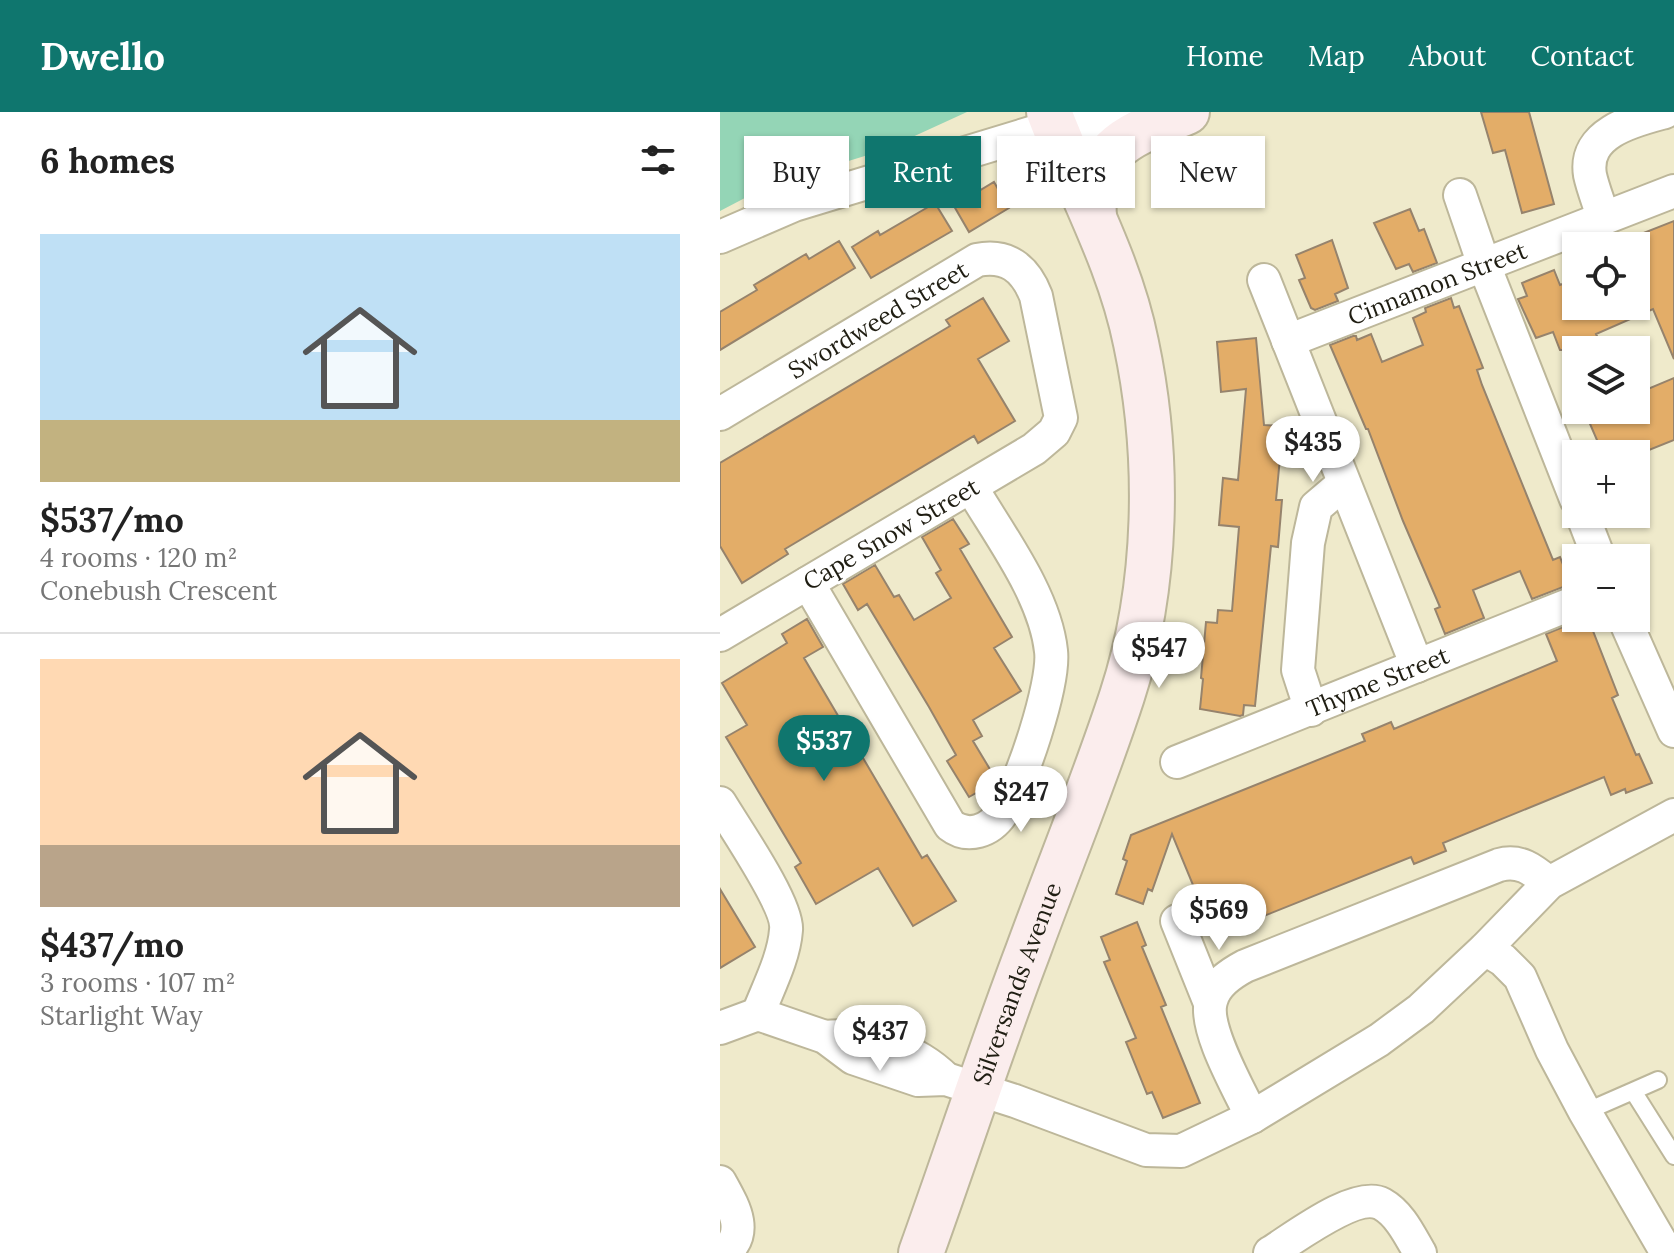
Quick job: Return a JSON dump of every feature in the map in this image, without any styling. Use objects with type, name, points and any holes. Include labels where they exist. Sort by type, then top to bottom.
[{"type":"street","points":[[720,237],[794,205],[1051,119],[1085,123],[1148,112]]},
{"type":"street","points":[[1094,217],[1097,175],[1105,159],[1135,133],[1187,112]]},
{"type":"street","points":[[1603,217],[1590,175],[1590,161],[1600,140],[1617,127],[1665,112]]},
{"type":"street","name":"Silversands Avenue","points":[[921,1253],[963,1085],[1008,1003],[1123,694],[1139,627],[1149,559],[1153,489],[1147,411],[1136,342],[1118,280],[1094,217],[1051,119]]},
{"type":"street","name":"Cinnamon Street","points":[[1288,341],[1674,191]]},
{"type":"street","points":[[1460,195],[1484,265],[1562,463]]},
{"type":"street","name":"Swordweed Street","points":[[720,414],[977,260],[991,257],[1005,259],[1021,270],[1036,296],[1061,411],[1057,428]]},
{"type":"street","points":[[1264,280],[1417,666]]},
{"type":"street","name":"Cape Snow Street","points":[[720,635],[1045,442],[1057,428]]},
{"type":"street","points":[[1311,710],[1298,670],[1308,543],[1316,507],[1343,484]]},
{"type":"street","points":[[808,583],[950,825],[966,833],[983,829],[1003,813],[1018,781],[1046,693],[1052,652],[1035,598],[971,487]]},
{"type":"street","name":"Thyme Street","points":[[1177,762],[1562,608]]},
{"type":"street","points":[[1630,632],[1674,731]]},
{"type":"street","points":[[720,803],[786,920],[783,943],[758,1014]]},
{"type":"street","points":[[720,1028],[758,1014],[825,1037],[841,1051],[869,1052],[918,1080],[963,1085],[1155,1152],[1188,1149],[1252,1117],[1379,1040],[1421,1009],[1549,883],[1674,815]]},
{"type":"street","points":[[1210,1003],[1222,981],[1245,966],[1499,865],[1517,863],[1528,867],[1549,883]]},
{"type":"street","points":[[1177,921],[1210,1003],[1212,1027],[1252,1117]]},
{"type":"street","points":[[1485,949],[1503,960],[1520,977],[1552,1050],[1585,1112],[1667,1253]]},
{"type":"street","points":[[720,1182],[739,1227],[735,1241],[724,1253]]},
{"type":"street","points":[[1270,1253],[1345,1208],[1373,1201],[1398,1218],[1420,1253]]},
{"type":"lane","points":[[1585,1112],[1636,1097],[1658,1080]]},
{"type":"lane","points":[[1636,1097],[1674,1156]]},
{"type":"green space","points":[[720,112],[967,112],[915,136],[865,136],[865,156],[849,161],[849,136],[744,136],[744,198],[720,211]]},
{"type":"building","points":[[1481,112],[1529,112],[1554,204],[1522,213],[1505,150],[1493,153]]},
{"type":"building","points":[[994,182],[997,208],[1009,208],[969,232],[955,208],[981,208],[981,190]]},
{"type":"building","points":[[926,208],[938,208],[952,231],[871,278],[852,247],[878,231],[880,235]]},
{"type":"building","points":[[1410,209],[1419,231],[1424,229],[1437,263],[1413,272],[1409,264],[1396,269],[1374,223]]},
{"type":"building","points":[[1674,221],[1674,359],[1653,309],[1650,310],[1650,232],[1646,232]]},
{"type":"building","points":[[1332,240],[1348,288],[1335,294],[1338,301],[1315,310],[1311,308],[1299,280],[1305,278],[1296,255]]},
{"type":"building","points":[[839,241],[855,268],[720,350],[720,312],[757,290],[754,285],[806,254],[809,259]]},
{"type":"building","points":[[1554,270],[1560,285],[1562,320],[1628,320],[1597,336],[1562,336],[1562,350],[1553,332],[1536,338],[1518,299],[1527,296],[1522,283]]},
{"type":"building","points":[[983,298],[1009,341],[978,359],[1015,421],[978,443],[974,436],[785,549],[788,554],[742,583],[720,546],[720,463],[950,326],[946,320]]},
{"type":"building","points":[[1451,298],[1454,308],[1459,306],[1483,368],[1477,370],[1482,385],[1553,560],[1560,557],[1562,562],[1562,587],[1532,599],[1520,571],[1473,590],[1484,618],[1445,634],[1435,609],[1440,607],[1368,429],[1330,345],[1353,336],[1357,340],[1371,334],[1382,362],[1423,345],[1413,318],[1426,312],[1425,308]]},
{"type":"building","points":[[1256,338],[1264,425],[1283,426],[1276,500],[1282,500],[1278,547],[1271,546],[1255,706],[1244,705],[1243,715],[1240,716],[1200,709],[1201,678],[1206,622],[1217,623],[1218,610],[1232,611],[1239,527],[1219,525],[1223,478],[1238,480],[1246,389],[1221,392],[1217,342]]},
{"type":"building","points":[[1674,378],[1674,440],[1650,450],[1650,440],[1597,440],[1590,424],[1650,424],[1650,388]]},
{"type":"building","points":[[953,519],[969,544],[960,549],[1012,637],[994,648],[1021,691],[973,720],[982,736],[973,741],[997,781],[969,797],[947,761],[956,755],[929,707],[867,604],[858,610],[843,584],[875,565],[894,597],[899,595],[914,620],[951,598],[936,573],[941,570],[922,537]]},
{"type":"building","points":[[807,619],[823,647],[804,658],[922,858],[927,855],[956,901],[913,926],[878,868],[816,904],[795,867],[801,863],[726,737],[747,725],[722,683],[787,643],[782,634]]},
{"type":"building","points":[[1562,627],[1562,632],[1593,632],[1618,695],[1612,698],[1636,755],[1639,754],[1652,783],[1611,795],[1604,777],[1443,843],[1446,851],[1414,864],[1411,857],[1214,936],[1172,834],[1152,891],[1148,889],[1143,904],[1116,894],[1127,861],[1123,859],[1131,835],[1365,741],[1362,734],[1391,722],[1394,729],[1557,661],[1546,634]]},
{"type":"building","points":[[720,889],[755,947],[720,968]]},
{"type":"building","points":[[1137,922],[1146,945],[1142,947],[1166,1005],[1161,1007],[1200,1103],[1163,1118],[1152,1092],[1147,1094],[1126,1042],[1136,1038],[1104,962],[1110,960],[1101,937]]}]
